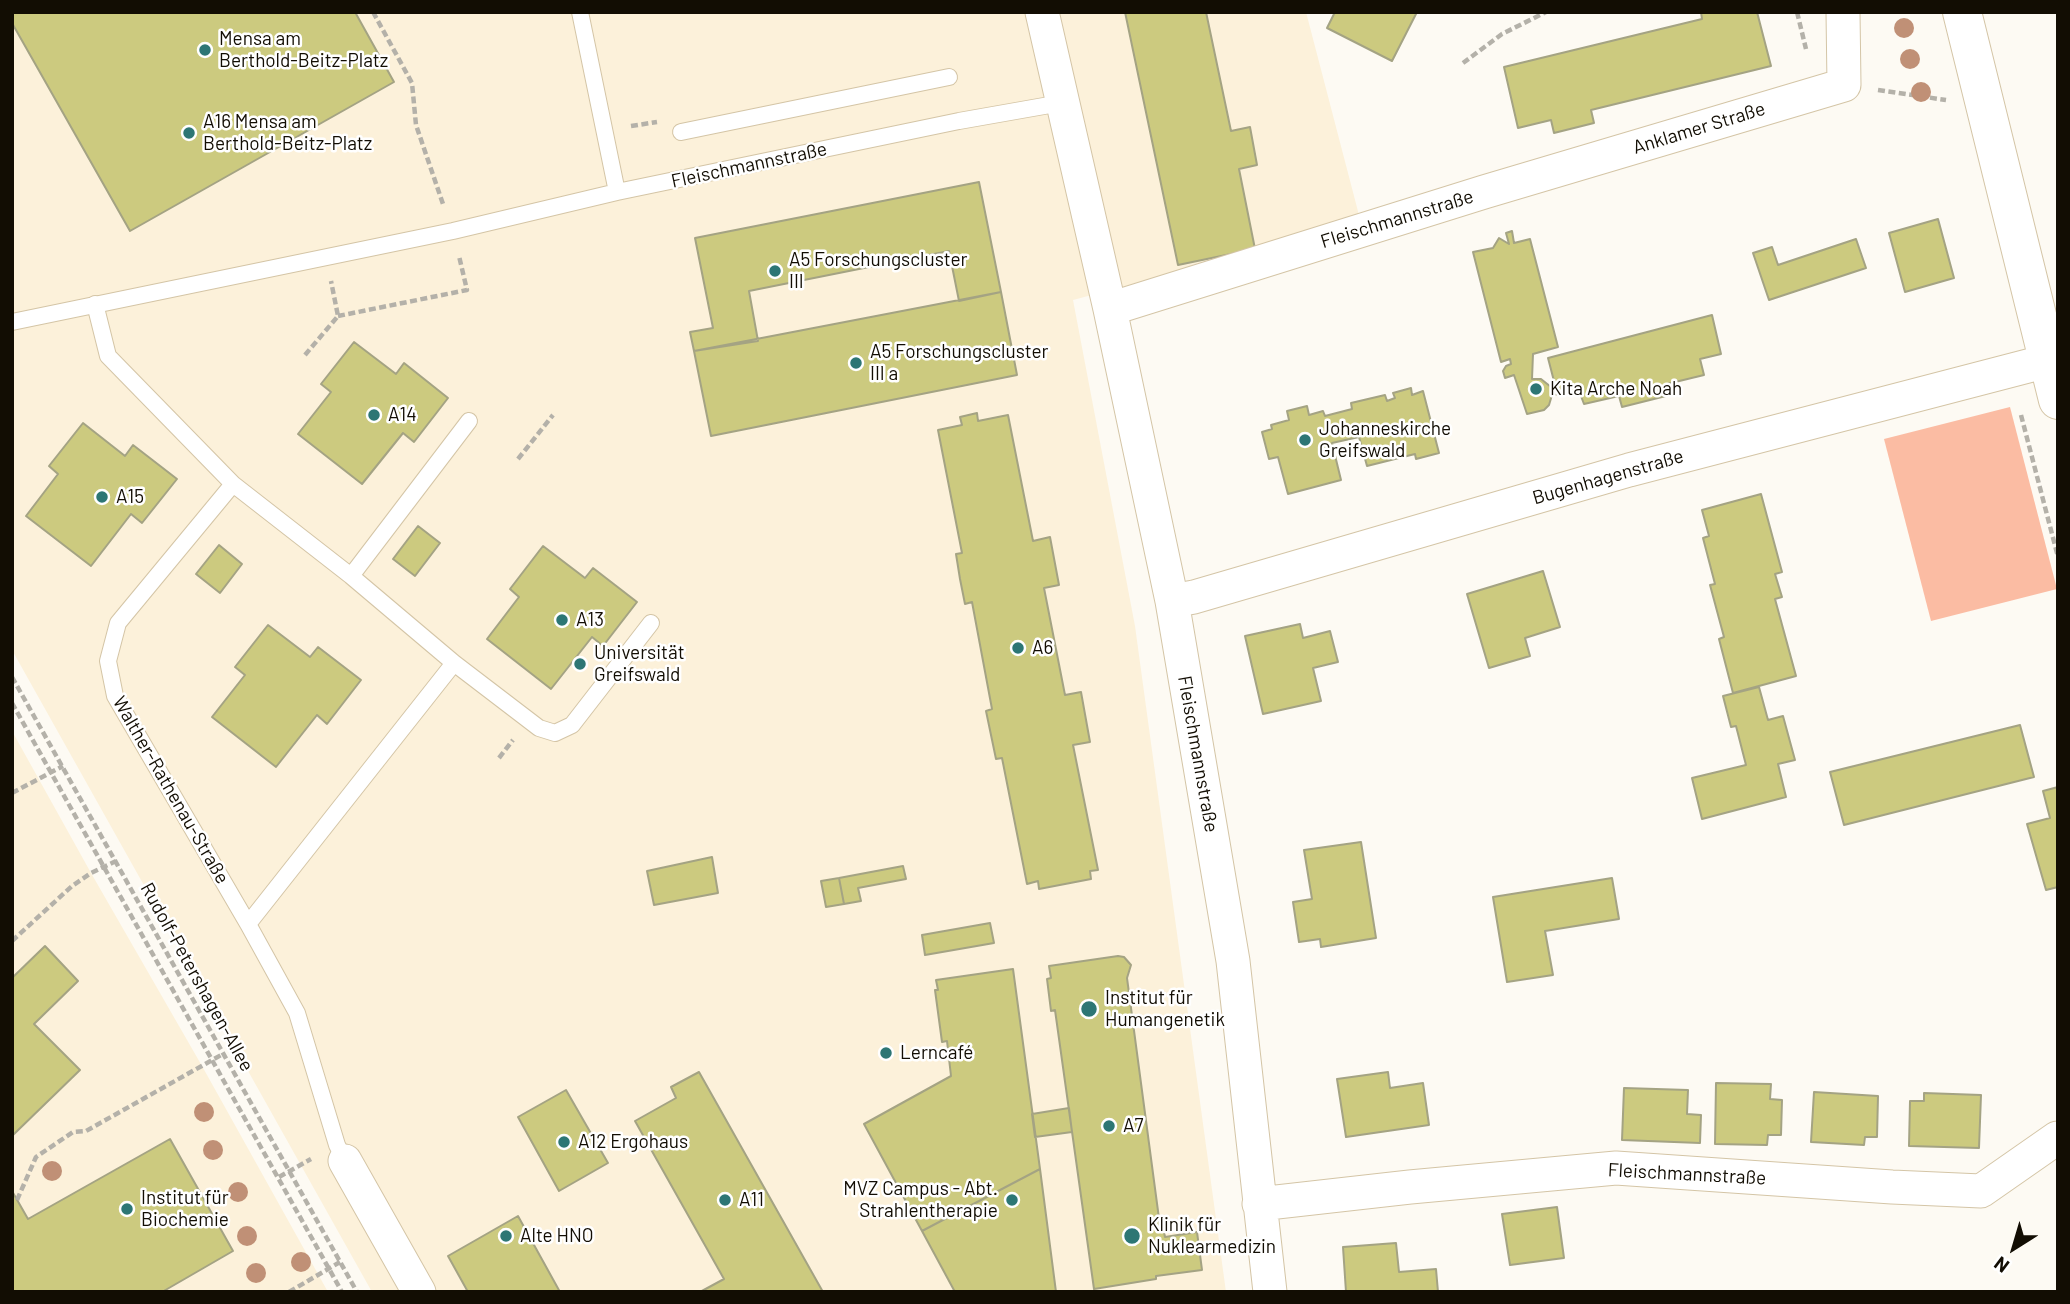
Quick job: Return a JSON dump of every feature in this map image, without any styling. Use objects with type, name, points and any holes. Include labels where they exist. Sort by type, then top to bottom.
[{"type":"main road","points":[[1962,12],[2058,400]]},
{"type":"street","name":"Fleischmannstraße","points":[[1042,12],[1110,309],[1171,601],[1233,961],[1270,1292]]},
{"type":"street","points":[[1843,12],[1844,85]]},
{"type":"street","name":"Anklamer Straße","points":[[1484,192],[1844,85]]},
{"type":"street","name":"Fleischmannstraße","points":[[1110,309],[1484,192]]},
{"type":"street","name":"Bugenhagenstraße","points":[[1171,601],[1194,597],[1629,470],[2047,361]]},
{"type":"street","name":"Fleischmannstraße","points":[[1259,1204],[1410,1186],[1616,1168],[1892,1188],[1981,1191],[2057,1138]]},
{"type":"street","name":"Walther-Rathenau-Straße","points":[[345,1161],[419,1292]]},
{"type":"lane","points":[[580,12],[617,192]]},
{"type":"lane","points":[[681,132],[949,77]]},
{"type":"lane","name":"Fleischmannstraße","points":[[12,322],[453,231],[617,192],[959,121],[1061,103]]},
{"type":"lane","points":[[95,304],[108,356],[233,484],[351,576],[454,663],[539,728],[555,733],[572,725],[651,623]]},
{"type":"lane","points":[[351,576],[469,421]]},
{"type":"lane","name":"Walther-Rathenau-Straße","points":[[233,484],[118,624],[108,661],[115,696],[297,1013],[337,1145],[345,1161]]},
{"type":"lane","points":[[248,924],[454,663]]},
{"type":"path","points":[[305,355],[338,316],[467,290],[453,231],[416,125],[412,82],[373,12]]},
{"type":"path","points":[[1464,63],[1502,34],[1546,12]]},
{"type":"path","points":[[1844,85],[1954,101]]},
{"type":"path","points":[[604,131],[666,120]]},
{"type":"path","points":[[326,258],[338,316]]},
{"type":"path","points":[[518,459],[553,415]]},
{"type":"path","points":[[2026,435],[2058,557]]},
{"type":"path","name":"Rudolf-Petershagen-Allee","points":[[12,677],[357,1292]]},
{"type":"path","points":[[12,703],[342,1292]]},
{"type":"path","points":[[12,793],[63,766]]},
{"type":"path","points":[[12,941],[72,886],[116,861]]},
{"type":"path","points":[[17,1200],[36,1157],[73,1132],[86,1131],[223,1054]]},
{"type":"path","points":[[279,1177],[290,1170]]},
{"type":"path","points":[[289,1292],[340,1262]]},
{"type":"shaded area","name":"Universität Greifswald","points":[[12,12],[1306,12],[1360,219],[1257,251],[1073,300],[1135,626],[1226,1292],[372,1292],[12,650]]},
{"type":"shaded area","points":[[2010,407],[2057,589],[1931,621],[1884,439]]},
{"type":"shaded area","points":[[12,731],[202,1066],[328,1292],[12,1292]]},
{"type":"building","name":"A16 Mensa am Berthold-Beitz-Platz","points":[[12,12],[355,12],[394,82],[130,231],[12,23]]},
{"type":"building","points":[[1125,12],[1206,12],[1231,131],[1250,127],[1257,165],[1239,169],[1255,249],[1178,265]]},
{"type":"building","points":[[1335,12],[1417,12],[1392,61],[1327,28]]},
{"type":"building","points":[[1701,12],[1757,12],[1771,66],[1591,110],[1594,123],[1554,133],[1551,120],[1518,128],[1504,67],[1702,19]]},
{"type":"building","name":"A5 Forschungscluster III","points":[[979,182],[1001,292],[959,301],[949,251],[749,291],[758,341],[694,351],[690,332],[713,328],[695,238]]},
{"type":"building","points":[[1938,219],[1954,278],[1905,292],[1889,233]]},
{"type":"building","points":[[1512,231],[1514,243],[1530,239],[1558,347],[1533,354],[1532,379],[1541,379],[1551,387],[1555,385],[1548,358],[1712,315],[1721,354],[1700,359],[1704,375],[1667,384],[1670,395],[1622,407],[1619,396],[1584,404],[1579,391],[1552,395],[1544,410],[1527,414],[1514,375],[1505,378],[1503,371],[1511,364],[1510,359],[1501,362],[1473,252],[1493,248],[1499,238],[1509,244],[1506,233]]},
{"type":"building","points":[[1856,239],[1866,268],[1769,300],[1753,253],[1772,247],[1778,265]]},
{"type":"building","name":"A5 Forschungscluster III a","points":[[1001,292],[1017,375],[711,436],[694,351]]},
{"type":"building","name":"A14","points":[[354,342],[396,374],[404,363],[448,398],[414,442],[403,433],[362,484],[298,434],[331,392],[321,384]]},
{"type":"building","name":"Johanneskirche Greifswald","points":[[1411,388],[1412,395],[1423,391],[1439,453],[1416,459],[1415,454],[1367,466],[1359,437],[1332,443],[1341,480],[1288,494],[1278,457],[1269,459],[1262,432],[1272,429],[1271,425],[1289,420],[1287,411],[1307,406],[1309,415],[1323,411],[1325,416],[1352,409],[1351,403],[1385,395],[1387,401],[1395,398],[1393,393]]},
{"type":"building","name":"A6","points":[[977,413],[978,421],[1008,415],[1033,541],[1050,537],[1059,585],[1044,588],[1065,695],[1081,692],[1090,742],[1073,745],[1098,870],[1090,871],[1091,879],[1039,889],[1038,881],[1027,884],[1002,758],[996,759],[986,711],[992,709],[972,602],[965,604],[960,579],[956,554],[962,553],[938,430],[962,425],[960,417]]},
{"type":"building","name":"A15","points":[[83,423],[125,456],[133,445],[177,479],[142,523],[131,514],[91,566],[26,516],[58,474],[49,466]]},
{"type":"building","points":[[1761,494],[1782,572],[1775,574],[1782,597],[1775,599],[1796,676],[1733,693],[1719,639],[1724,637],[1710,585],[1715,584],[1703,538],[1709,536],[1702,510]]},
{"type":"building","points":[[418,526],[440,543],[415,576],[393,559]]},
{"type":"building","points":[[219,545],[242,564],[220,593],[196,574]]},
{"type":"building","name":"A13","points":[[543,546],[585,578],[593,568],[637,602],[603,646],[592,637],[551,689],[487,639],[519,597],[510,589]]},
{"type":"building","points":[[1543,571],[1560,627],[1525,638],[1530,656],[1489,668],[1467,594]]},
{"type":"building","points":[[1300,624],[1303,638],[1330,631],[1338,662],[1313,668],[1321,701],[1263,714],[1245,636]]},
{"type":"building","points":[[268,625],[310,657],[318,647],[361,680],[327,724],[317,715],[276,767],[212,717],[245,675],[235,667]]},
{"type":"building","points":[[1759,687],[1768,720],[1783,716],[1795,760],[1778,764],[1786,797],[1702,819],[1692,778],[1746,765],[1736,726],[1731,727],[1723,696]]},
{"type":"building","points":[[2020,725],[2034,777],[1844,825],[1830,772]]},
{"type":"building","points":[[2058,787],[2058,887],[2046,890],[2027,824],[2050,818],[2043,791]]},
{"type":"building","points":[[1361,842],[1376,938],[1321,947],[1320,939],[1299,942],[1293,902],[1312,899],[1304,850]]},
{"type":"building","points":[[712,857],[718,893],[654,905],[647,871]]},
{"type":"building","points":[[903,866],[906,879],[858,888],[861,901],[844,904],[839,878]]},
{"type":"building","points":[[839,878],[844,904],[826,907],[821,881]]},
{"type":"building","points":[[1612,878],[1619,919],[1545,931],[1553,975],[1507,982],[1493,897]]},
{"type":"building","points":[[990,923],[994,943],[925,955],[922,935]]},
{"type":"building","points":[[45,946],[78,981],[34,1024],[80,1070],[12,1136],[12,978]]},
{"type":"building","name":"A7","points":[[1124,957],[1131,965],[1127,978],[1160,1226],[1163,1227],[1165,1237],[1197,1232],[1202,1270],[1094,1289],[1055,1010],[1051,1011],[1047,979],[1051,978],[1049,966]]},
{"type":"building","points":[[1013,969],[1040,1169],[922,1231],[864,1124],[951,1076],[947,1041],[942,1042],[936,980]]},
{"type":"building","name":"A11","points":[[699,1072],[823,1292],[700,1292],[724,1279],[635,1121],[676,1098],[671,1087]]},
{"type":"building","points":[[1388,1072],[1390,1088],[1423,1083],[1429,1125],[1346,1137],[1337,1079]]},
{"type":"building","points":[[1716,1083],[1771,1084],[1770,1099],[1782,1100],[1781,1135],[1768,1135],[1767,1145],[1715,1144]]},
{"type":"building","points":[[1624,1088],[1688,1090],[1687,1114],[1701,1115],[1700,1143],[1622,1140]]},
{"type":"building","name":"A12 Ergohaus","points":[[566,1090],[608,1163],[559,1191],[518,1117]]},
{"type":"building","points":[[1814,1092],[1878,1096],[1877,1137],[1865,1137],[1864,1145],[1811,1142]]},
{"type":"building","points":[[1924,1093],[1981,1095],[1979,1148],[1909,1146],[1910,1101],[1924,1101]]},
{"type":"building","points":[[1069,1108],[1072,1132],[1035,1137],[1032,1114]]},
{"type":"building","name":"Institut für Biochemie","points":[[170,1139],[233,1251],[162,1292],[12,1292],[12,1191],[28,1219]]},
{"type":"building","name":"MVZ Campus - Abt. Strahlentherapie","points":[[1040,1169],[1056,1292],[955,1292],[922,1231]]},
{"type":"building","points":[[1557,1207],[1564,1258],[1510,1265],[1502,1214]]},
{"type":"building","name":"Alte HNO","points":[[518,1216],[560,1292],[468,1292],[448,1256]]},
{"type":"building","points":[[1396,1243],[1399,1272],[1436,1269],[1438,1292],[1346,1292],[1343,1247]]},
{"type":"place","name":"Mensa am Berthold-Beitz-Platz","points":[[205,50]]},
{"type":"place","name":"A16 Mensa am Berthold-Beitz-Platz","points":[[189,133]]},
{"type":"place","name":"A5 Forschungscluster III","points":[[775,271]]},
{"type":"place","name":"A5 Forschungscluster III a","points":[[856,363]]},
{"type":"place","name":"Kita Arche Noah","points":[[1536,389]]},
{"type":"place","name":"A14","points":[[374,415]]},
{"type":"place","name":"Johanneskirche Greifswald","points":[[1305,440]]},
{"type":"place","name":"A15","points":[[102,497]]},
{"type":"place","name":"A13","points":[[562,620]]},
{"type":"place","name":"A6","points":[[1018,648]]},
{"type":"place","name":"Universität Greifswald","points":[[580,664]]},
{"type":"place","name":"Institut für Humangenetik","points":[[1089,1009]]},
{"type":"place","name":"Lerncafé","points":[[886,1053]]},
{"type":"place","name":"A7","points":[[1109,1126]]},
{"type":"place","name":"A12 Ergohaus","points":[[564,1142]]},
{"type":"place","name":"A11","points":[[725,1200]]},
{"type":"place","name":"MVZ Campus - Abt. Strahlentherapie","points":[[1012,1200]]},
{"type":"place","name":"Institut für Biochemie","points":[[127,1209]]},
{"type":"place","name":"Alte HNO","points":[[506,1236]]},
{"type":"place","name":"Klinik für Nuklearmedizin","points":[[1132,1236]]}]
